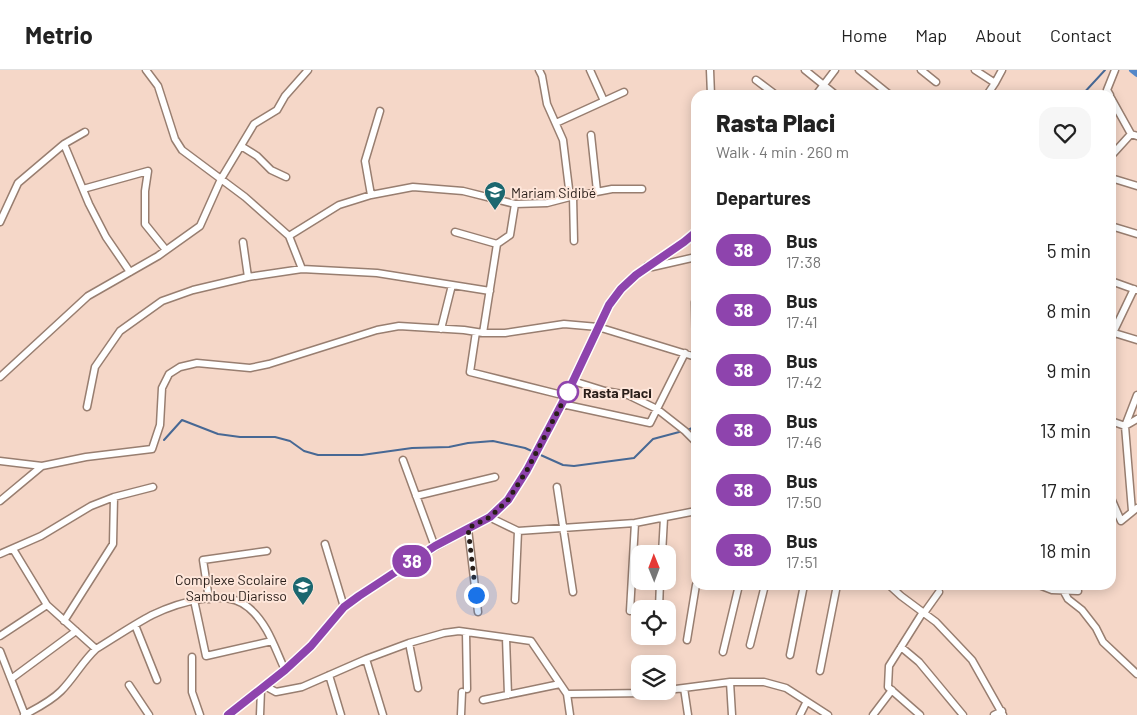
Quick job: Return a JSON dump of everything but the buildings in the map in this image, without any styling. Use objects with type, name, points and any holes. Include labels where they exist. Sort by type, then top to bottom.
[{"type":"street","points":[[146,70],[158,86],[175,139],[182,150],[245,197],[289,236],[302,269]]},
{"type":"street","points":[[0,377],[88,296],[166,250],[200,226],[222,179],[254,124],[276,110],[285,96],[308,70]]},
{"type":"street","points":[[539,70],[542,76],[547,104],[562,140],[571,196],[574,241]]},
{"type":"street","points":[[590,70],[604,101]]},
{"type":"street","points":[[710,70],[711,90]]},
{"type":"street","points":[[805,70],[830,90]]},
{"type":"street","points":[[820,90],[835,70]]},
{"type":"street","points":[[859,70],[884,90]]},
{"type":"street","points":[[921,70],[936,82]]},
{"type":"street","points":[[975,70],[995,83]]},
{"type":"street","points":[[990,90],[1002,70]]},
{"type":"street","points":[[1107,90],[1114,72]]},
{"type":"street","points":[[756,80],[769,90]]},
{"type":"street","points":[[556,123],[624,92]]},
{"type":"street","points":[[1116,104],[1134,135],[1116,151]]},
{"type":"street","points":[[371,195],[365,161],[380,111]]},
{"type":"street","points":[[0,222],[18,183],[64,144],[85,132]]},
{"type":"street","points":[[591,135],[597,192]]},
{"type":"street","points":[[64,144],[82,189],[106,237],[130,272]]},
{"type":"street","points":[[241,146],[257,156],[272,170],[286,177]]},
{"type":"street","points":[[82,189],[148,171],[145,191],[145,224],[166,250]]},
{"type":"street","points":[[1116,180],[1137,186]]},
{"type":"street","points":[[289,236],[340,205],[371,195],[413,187],[432,187],[463,191],[515,204],[547,203],[612,188],[642,189]]},
{"type":"street","points":[[483,333],[497,244],[510,235],[515,204]]},
{"type":"street","points":[[1116,228],[1137,234]]},
{"type":"street","points":[[455,232],[497,244]]},
{"type":"street","points":[[228,715],[285,670],[311,646],[344,607],[435,546],[490,517],[508,500],[527,470],[562,404],[609,305],[621,289],[647,266],[691,236]]},
{"type":"street","points":[[243,242],[248,277]]},
{"type":"street","points":[[647,266],[652,267],[691,258]]},
{"type":"street","points":[[87,407],[95,368],[120,330],[162,302],[193,290],[248,277],[302,269],[377,273],[490,291]]},
{"type":"street","points":[[1116,283],[1136,289],[1116,326]]},
{"type":"street","points":[[441,329],[452,285]]},
{"type":"street","points":[[0,461],[42,466],[86,457],[152,449],[160,425],[162,388],[169,374],[180,367],[197,363],[250,368],[269,364],[377,330],[399,326],[483,333],[505,333],[564,324],[598,327],[691,356]]},
{"type":"street","points":[[476,332],[470,372],[566,396]]},
{"type":"street","points":[[1116,335],[1137,340]]},
{"type":"street","points":[[562,404],[650,423],[685,354]]},
{"type":"street","points":[[573,381],[605,391],[628,395],[657,409],[691,437]]},
{"type":"street","points":[[1116,510],[1121,521],[1135,510],[1126,426],[1137,395]]},
{"type":"street","points":[[1126,426],[1137,419]]},
{"type":"street","points":[[1116,423],[1126,426]]},
{"type":"street","points":[[403,460],[435,546]]},
{"type":"street","points":[[0,501],[42,466]]},
{"type":"street","points":[[416,496],[495,477]]},
{"type":"street","points":[[0,554],[41,536],[91,506],[114,497],[153,486]]},
{"type":"street","points":[[558,487],[573,592]]},
{"type":"street","points":[[64,620],[113,544],[114,497]]},
{"type":"street","points":[[490,517],[518,532],[635,523],[691,512]]},
{"type":"street","points":[[662,545],[664,518]]},
{"type":"street","points":[[630,611],[635,523]]},
{"type":"street","points":[[468,528],[478,612]]},
{"type":"street","points":[[516,600],[518,532]]},
{"type":"street","points":[[325,544],[344,607]]},
{"type":"street","points":[[13,549],[47,605],[96,649]]},
{"type":"street","points":[[209,599],[202,560],[267,551]]},
{"type":"street","points":[[687,640],[695,590]]},
{"type":"street","points":[[723,652],[738,590]]},
{"type":"street","points":[[750,645],[764,590]]},
{"type":"street","points":[[790,655],[803,590]]},
{"type":"street","points":[[820,671],[836,590]]},
{"type":"street","points":[[895,590],[936,622],[972,660],[1002,713],[994,715]]},
{"type":"street","points":[[1052,590],[1078,591]]},
{"type":"street","points":[[1063,590],[1068,599],[1082,610],[1096,628],[1103,642],[1137,674]]},
{"type":"street","points":[[920,715],[888,687],[890,666],[939,592]]},
{"type":"street","points":[[0,651],[25,715],[46,703],[61,691],[86,658],[96,649],[152,615],[194,600],[227,597],[248,607],[264,624],[285,670]]},
{"type":"street","points":[[194,600],[206,656],[272,641]]},
{"type":"street","points":[[0,636],[47,605]]},
{"type":"street","points":[[135,625],[157,680]]},
{"type":"street","points":[[11,679],[76,631]]},
{"type":"street","points":[[263,688],[276,692],[302,687],[366,659],[409,643],[444,633],[466,632],[531,641],[567,694],[570,715]]},
{"type":"street","points":[[461,715],[464,691],[466,632]]},
{"type":"street","points":[[506,638],[508,694]]},
{"type":"street","points":[[409,643],[418,688]]},
{"type":"street","points":[[901,647],[919,662],[963,715]]},
{"type":"street","points":[[192,657],[192,692],[200,715]]},
{"type":"street","points":[[366,659],[383,715]]},
{"type":"street","points":[[329,675],[341,715]]},
{"type":"street","points":[[730,682],[732,715]]},
{"type":"street","points":[[676,689],[730,682],[764,682],[786,688],[806,703],[828,715]]},
{"type":"street","points":[[483,700],[560,684]]},
{"type":"street","points":[[129,685],[149,715]]},
{"type":"street","points":[[260,715],[263,688]]},
{"type":"street","points":[[684,688],[688,715]]},
{"type":"street","points":[[873,715],[892,690]]},
{"type":"street","points":[[567,694],[631,693]]},
{"type":"street","points":[[800,715],[806,703]]},
{"type":"waterway","points":[[1087,90],[1105,70]]},
{"type":"waterway","points":[[1132,70],[1137,74]]},
{"type":"waterway","points":[[164,440],[182,420],[218,434],[240,437],[275,437],[290,441],[304,451],[318,455],[362,455],[412,448],[449,447],[493,441],[525,448],[563,465],[574,466],[634,458],[653,439],[683,431]]},
{"type":"bus line","name":"38","points":[[228,715],[285,670],[311,646],[344,607],[435,546],[490,517],[508,500],[527,470],[566,396],[609,305],[621,289],[636,275],[691,236]]},
{"type":"place","name":"Mariam Sidibé","points":[[495,211]]},
{"type":"place","name":"Rasta Placi","points":[[568,392]]},
{"type":"place","name":"Complexe Scolaire Sambou Diarisso","points":[[303,606]]},
{"type":"route","points":[[476,595],[468,528],[490,517],[508,500],[527,470],[568,392]]}]
